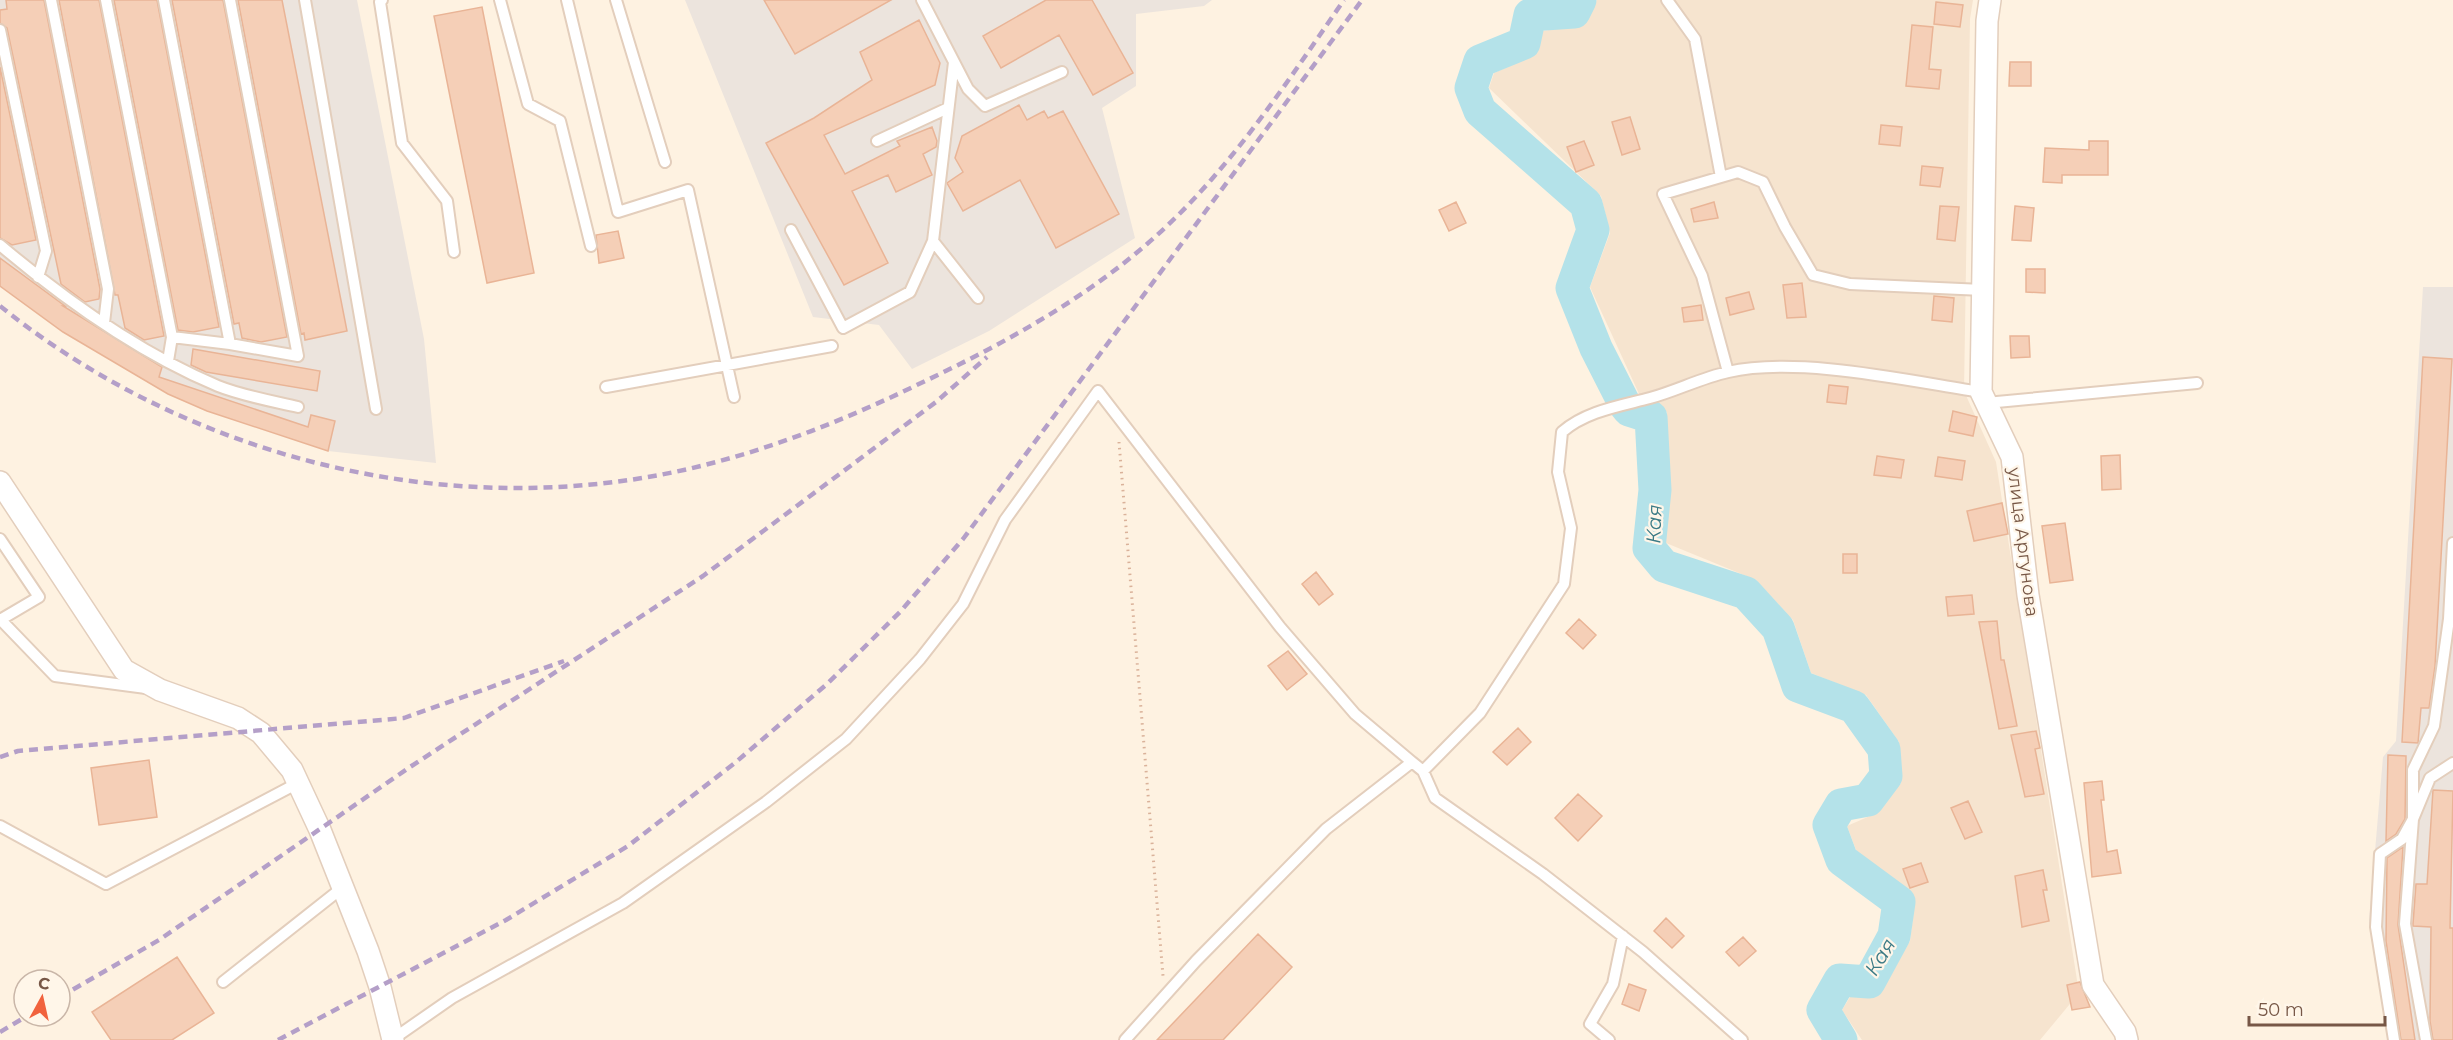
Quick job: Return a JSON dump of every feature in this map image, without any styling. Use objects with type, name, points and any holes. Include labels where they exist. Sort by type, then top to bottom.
[{"type":"street","name":"улица Аргунова","points":[[1990,0],[1987,21],[1983,290],[1984,397],[2012,457],[2028,595],[2093,985],[2125,1032],[2127,1040]]},
{"type":"street","points":[[0,482],[124,670],[160,690],[238,718],[257,730],[292,770],[342,888],[380,987],[393,1040]]},
{"type":"lane","points":[[51,0],[108,289],[104,323]]},
{"type":"lane","points":[[106,0],[172,337],[168,361]]},
{"type":"lane","points":[[164,0],[230,344]]},
{"type":"lane","points":[[172,337],[298,356],[230,0]]},
{"type":"lane","points":[[305,0],[376,410]]},
{"type":"lane","points":[[382,0],[380,2],[402,143],[447,201],[454,252]]},
{"type":"lane","points":[[500,0],[528,104],[560,121],[591,246]]},
{"type":"lane","points":[[567,0],[618,212],[688,190],[734,397]]},
{"type":"lane","points":[[616,0],[665,162]]},
{"type":"lane","points":[[922,0],[968,89],[985,106],[1062,72]]},
{"type":"lane","points":[[1667,0],[1695,39],[1721,177]]},
{"type":"lane","points":[[0,30],[46,251],[38,277]]},
{"type":"lane","points":[[791,230],[843,328],[910,292],[933,241],[954,62]]},
{"type":"lane","points":[[877,141],[948,108]]},
{"type":"lane","points":[[1728,372],[1702,276],[1663,194],[1738,172],[1763,182],[1785,227],[1814,275],[1850,284],[1983,290]]},
{"type":"lane","points":[[933,241],[978,298]]},
{"type":"lane","points":[[0,245],[38,277],[104,323],[168,361],[220,387],[298,407]]},
{"type":"lane","points":[[606,387],[832,346]]},
{"type":"lane","points":[[1423,771],[1480,713],[1564,584],[1571,528],[1558,472],[1562,432],[1577,419],[1656,397],[1728,372],[1786,367],[1863,374],[1984,397],[2197,384]]},
{"type":"lane","points":[[393,1040],[452,998],[623,903],[766,802],[846,739],[920,658],[963,604],[1005,520],[1098,392],[1280,627],[1355,714],[1423,771],[1435,798],[1543,874],[1623,936],[1742,1040]]},
{"type":"lane","points":[[0,539],[39,597],[0,620],[55,676],[160,690]]},
{"type":"lane","points":[[2426,1040],[2405,924],[2413,819],[2413,770],[2434,726],[2449,619],[2453,543]]},
{"type":"lane","points":[[1125,1040],[1326,830],[1412,762]]},
{"type":"lane","points":[[2394,1040],[2376,927],[2380,854],[2402,839],[2430,778],[2453,763]]},
{"type":"lane","points":[[0,826],[106,884],[298,783]]},
{"type":"lane","points":[[222,982],[342,888]]},
{"type":"lane","points":[[1609,1040],[1590,1024],[1612,984],[1623,936]]},
{"type":"path","points":[[1117,417],[1165,996]]},
{"type":"shaded area","points":[[0,0],[357,0],[424,339],[436,463],[328,451],[207,411],[168,394],[63,332],[0,286]]},
{"type":"shaded area","points":[[685,0],[1212,0],[1204,6],[1136,14],[1136,86],[1102,108],[1135,238],[989,331],[912,369],[879,325],[813,317]]},
{"type":"shaded area","points":[[1597,0],[1973,0],[1970,19],[1964,391],[1996,462],[2079,993],[2040,1040],[1862,1040],[1842,1010],[1850,997],[1883,989],[1910,941],[1915,901],[1856,850],[1847,826],[1879,812],[1901,783],[1899,742],[1866,695],[1811,673],[1793,620],[1756,580],[1666,543],[1667,412],[1640,396],[1590,287],[1610,233],[1601,196],[1489,88],[1494,73],[1535,55],[1543,31],[1585,24]]},
{"type":"shaded area","points":[[2423,287],[2453,287],[2453,1040],[2388,1040],[2369,922],[2383,757],[2396,741]]},
{"type":"building","points":[[6,0],[44,0],[100,289],[99,299],[85,302],[61,284],[7,28],[0,23],[0,10],[7,9]]},
{"type":"building","points":[[59,0],[99,0],[164,336],[144,340],[125,328],[118,295],[115,295]]},
{"type":"building","points":[[114,0],[157,0],[219,327],[193,332],[178,330]]},
{"type":"building","points":[[172,0],[223,0],[287,337],[261,342],[242,338],[239,323],[234,324]]},
{"type":"building","points":[[238,0],[282,0],[347,331],[305,340],[304,333],[301,334]]},
{"type":"building","points":[[764,0],[891,0],[795,54]]},
{"type":"building","points":[[1046,0],[1092,0],[1133,73],[1093,95],[1059,35],[1001,68],[983,36]]},
{"type":"building","points":[[1936,2],[1963,5],[1960,27],[1934,24]]},
{"type":"building","points":[[482,7],[534,273],[487,283],[434,16]]},
{"type":"building","points":[[919,20],[940,63],[935,85],[824,135],[845,174],[900,146],[897,141],[932,127],[937,141],[936,147],[923,154],[932,175],[896,192],[888,175],[852,191],[888,263],[844,285],[766,143],[814,118],[872,80],[860,52]]},
{"type":"building","points":[[1912,25],[1933,27],[1929,69],[1941,70],[1939,89],[1906,86]]},
{"type":"building","points":[[2010,62],[2031,62],[2031,86],[2009,86]]},
{"type":"building","points":[[0,67],[36,240],[12,245],[0,238]]},
{"type":"building","points":[[1019,105],[1027,120],[1044,111],[1048,118],[1063,111],[1119,214],[1056,248],[1020,180],[963,211],[947,183],[963,172],[955,158],[962,136]]},
{"type":"building","points":[[1630,117],[1640,149],[1622,155],[1612,122]]},
{"type":"building","points":[[1881,125],[1902,127],[1900,146],[1879,144]]},
{"type":"building","points":[[1584,141],[1594,165],[1576,172],[1567,147]]},
{"type":"building","points":[[2089,141],[2108,141],[2108,175],[2062,175],[2062,183],[2043,182],[2045,148],[2089,150]]},
{"type":"building","points":[[1922,166],[1943,168],[1940,187],[1920,185]]},
{"type":"building","points":[[1456,202],[1466,223],[1449,231],[1439,210]]},
{"type":"building","points":[[1714,202],[1718,218],[1694,222],[1691,209]]},
{"type":"building","points":[[1940,206],[1959,207],[1955,241],[1937,239]]},
{"type":"building","points":[[2015,206],[2034,208],[2031,241],[2012,240]]},
{"type":"building","points":[[618,231],[624,258],[599,263],[596,235]]},
{"type":"building","points":[[0,258],[65,306],[63,306],[162,367],[159,377],[308,427],[311,415],[335,421],[328,451],[207,411],[168,394],[63,332],[0,286]]},
{"type":"building","points":[[2026,269],[2045,269],[2045,293],[2026,292]]},
{"type":"building","points":[[1802,283],[1806,317],[1787,318],[1783,285]]},
{"type":"building","points":[[1749,292],[1754,309],[1730,315],[1726,298]]},
{"type":"building","points":[[1934,296],[1954,298],[1952,322],[1932,320]]},
{"type":"building","points":[[1701,305],[1703,320],[1684,322],[1682,308]]},
{"type":"building","points":[[2010,336],[2029,336],[2030,357],[2011,358]]},
{"type":"building","points":[[193,349],[320,371],[317,391],[206,372],[191,365]]},
{"type":"building","points":[[2423,357],[2452,359],[2435,666],[2429,708],[2421,708],[2418,743],[2402,742]]},
{"type":"building","points":[[1829,385],[1848,387],[1846,404],[1827,402]]},
{"type":"building","points":[[1953,411],[1977,417],[1973,436],[1949,431]]},
{"type":"building","points":[[2120,455],[2121,489],[2102,490],[2101,456]]},
{"type":"building","points":[[1877,456],[1904,460],[1901,478],[1874,475]]},
{"type":"building","points":[[1938,457],[1965,461],[1962,480],[1935,476]]},
{"type":"building","points":[[2002,503],[2008,534],[1974,541],[1967,511]]},
{"type":"building","points":[[2065,523],[2073,580],[2050,583],[2042,526]]},
{"type":"building","points":[[1843,554],[1857,554],[1857,573],[1843,573]]},
{"type":"building","points":[[1316,572],[1333,594],[1319,605],[1302,584]]},
{"type":"building","points":[[1972,595],[1974,614],[1948,616],[1946,597]]},
{"type":"building","points":[[1579,619],[1596,635],[1583,649],[1566,633]]},
{"type":"building","points":[[1997,621],[2001,660],[2004,660],[2017,726],[1999,729],[1979,622]]},
{"type":"building","points":[[1288,651],[1307,674],[1287,690],[1268,666]]},
{"type":"building","points":[[1518,728],[1531,742],[1507,765],[1493,752]]},
{"type":"building","points":[[2036,731],[2040,748],[2035,749],[2044,794],[2025,797],[2011,735]]},
{"type":"building","points":[[2388,755],[2406,756],[2405,819],[2396,834],[2386,841]]},
{"type":"building","points":[[149,760],[157,817],[99,825],[91,768]]},
{"type":"building","points":[[2102,781],[2104,800],[2101,800],[2107,852],[2117,850],[2121,873],[2092,877],[2084,783]]},
{"type":"building","points":[[2433,790],[2453,791],[2450,928],[2453,928],[2453,1040],[2433,1040],[2430,1021],[2431,927],[2413,926],[2416,884],[2427,884]]},
{"type":"building","points":[[1578,794],[1602,816],[1578,841],[1555,818]]},
{"type":"building","points":[[1968,801],[1982,832],[1965,839],[1951,808]]},
{"type":"building","points":[[2403,847],[2398,925],[2415,1040],[2401,1040],[2386,941],[2387,858]]},
{"type":"building","points":[[1921,863],[1928,882],[1910,888],[1903,869]]},
{"type":"building","points":[[2043,870],[2047,890],[2043,890],[2049,921],[2022,927],[2015,876]]},
{"type":"building","points":[[1666,918],[1684,936],[1672,948],[1654,931]]},
{"type":"building","points":[[1258,934],[1292,967],[1223,1040],[1157,1040]]},
{"type":"building","points":[[1743,937],[1756,951],[1739,966],[1726,952]]},
{"type":"building","points":[[177,957],[214,1013],[172,1040],[111,1040],[92,1012]]},
{"type":"building","points":[[2080,982],[2090,1007],[2072,1010],[2067,985]]},
{"type":"building","points":[[1629,984],[1646,990],[1639,1011],[1622,1004]]},
{"type":"waterway","name":"Кая","points":[[1580,0],[1574,12],[1530,15],[1524,43],[1480,61],[1471,88],[1480,111],[1586,204],[1593,230],[1572,288],[1596,348],[1625,405],[1629,410],[1651,417],[1655,490],[1649,548],[1664,566],[1746,593],[1778,628],[1798,686],[1854,707],[1884,749],[1886,776],[1868,800],[1841,805],[1829,825],[1842,860],[1899,902],[1894,936],[1869,982],[1840,980],[1823,1010],[1841,1040]]},
{"type":"railway","points":[[0,306],[70,356],[145,399],[224,434],[306,460],[390,478],[476,487],[562,487],[648,477],[683,470],[788,440],[855,413],[1010,338],[1095,285],[1147,244],[1203,189],[1253,128],[1344,0]]},
{"type":"railway","points":[[278,1040],[506,920],[628,846],[736,762],[827,684],[900,612],[963,539],[1362,0]]},
{"type":"railway","points":[[72,990],[159,940],[410,767],[703,576],[936,402],[987,357]]},
{"type":"railway","points":[[0,757],[18,751],[404,718],[564,661]]},
{"type":"railway","points":[[0,1032],[12,1025]]}]
